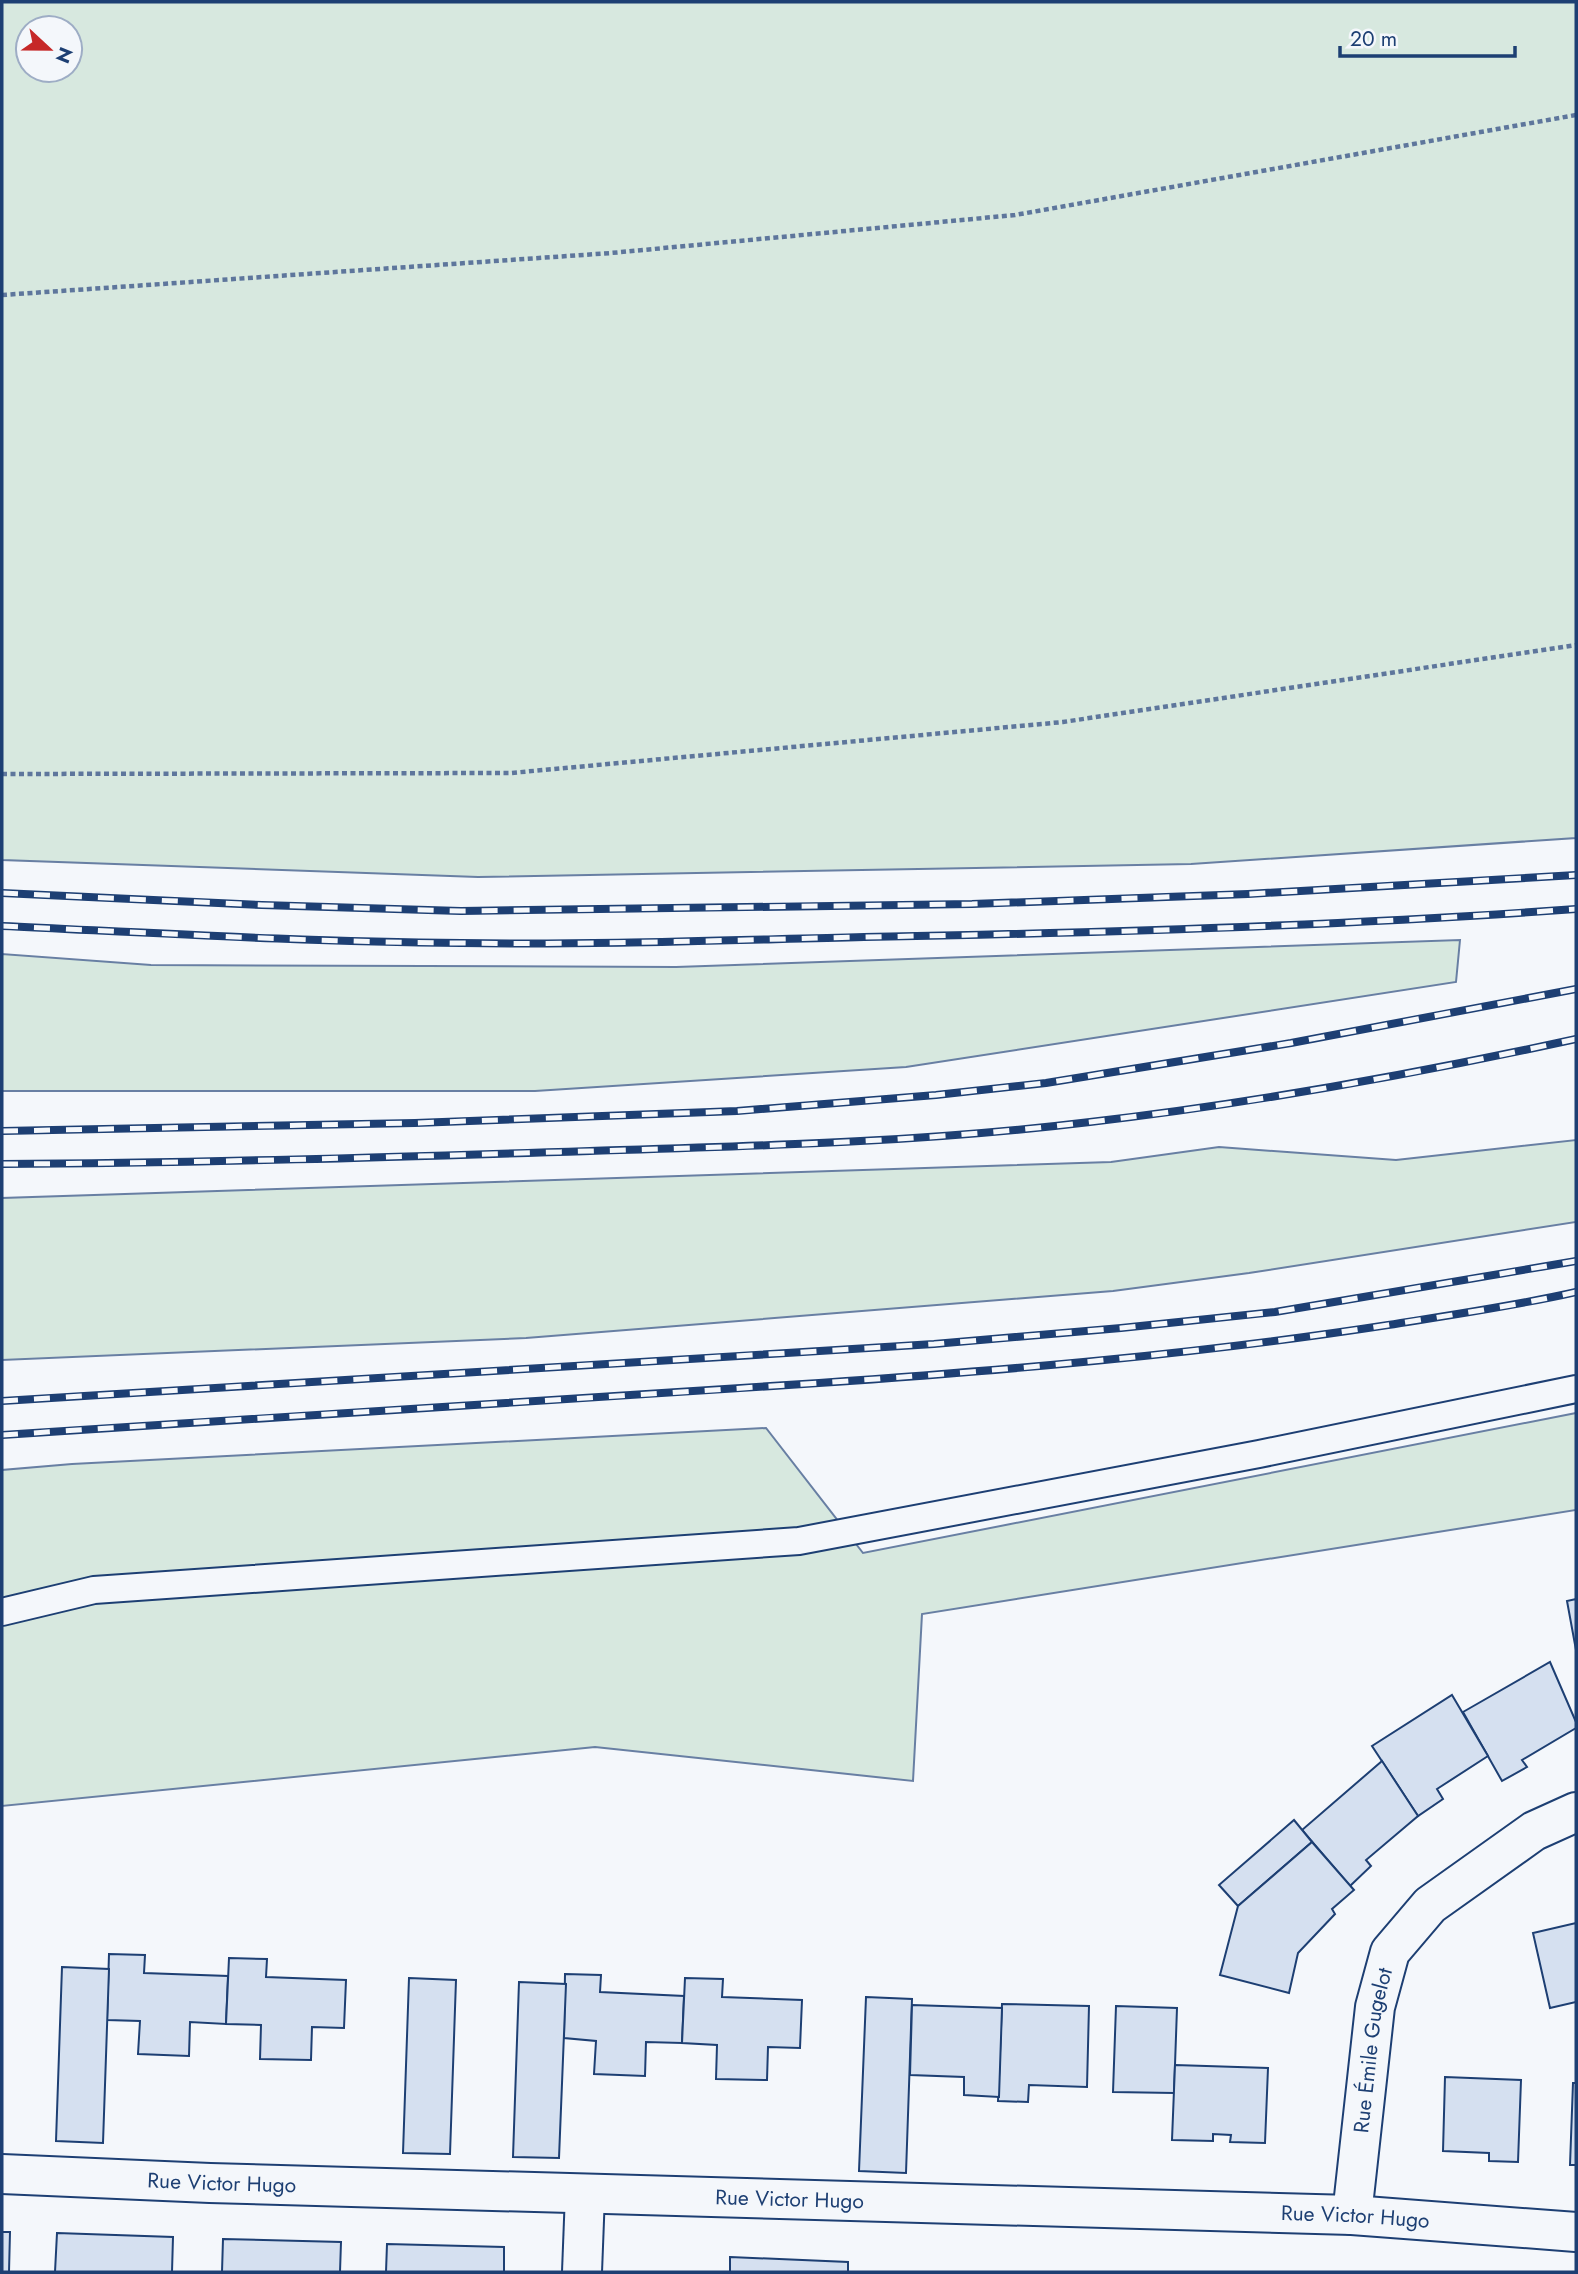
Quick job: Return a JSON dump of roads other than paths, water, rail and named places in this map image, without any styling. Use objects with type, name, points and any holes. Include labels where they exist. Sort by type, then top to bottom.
[{"type":"street","name":"Rue Émile Gugelot","points":[[1352,2215],[1375,2007],[1390,1952],[1430,1905],[1534,1831],[1576,1812]]},
{"type":"street","name":"Rue Victor Hugo","points":[[2,2174],[210,2183],[1352,2215],[1576,2232]]},
{"type":"street","points":[[582,2272],[585,2194]]},
{"type":"lane","points":[[2,1612],[94,1590],[799,1541],[1259,1454],[1576,1389]]},
{"type":"railway","points":[[2,893],[461,911],[972,904],[1248,894],[1576,875]]},
{"type":"railway","points":[[2,926],[346,941],[663,942],[1220,928],[1576,909]]},
{"type":"railway","points":[[2,1131],[415,1123],[737,1111],[936,1095],[1046,1083],[1291,1043],[1576,989]]},
{"type":"railway","points":[[2,1164],[653,1149],[966,1134],[1090,1122],[1273,1097],[1395,1076],[1576,1039]]},
{"type":"railway","points":[[2,1401],[934,1344],[1121,1328],[1275,1312],[1576,1261]]},
{"type":"railway","points":[[2,1435],[1033,1367],[1317,1335],[1482,1310],[1576,1292]]}]
